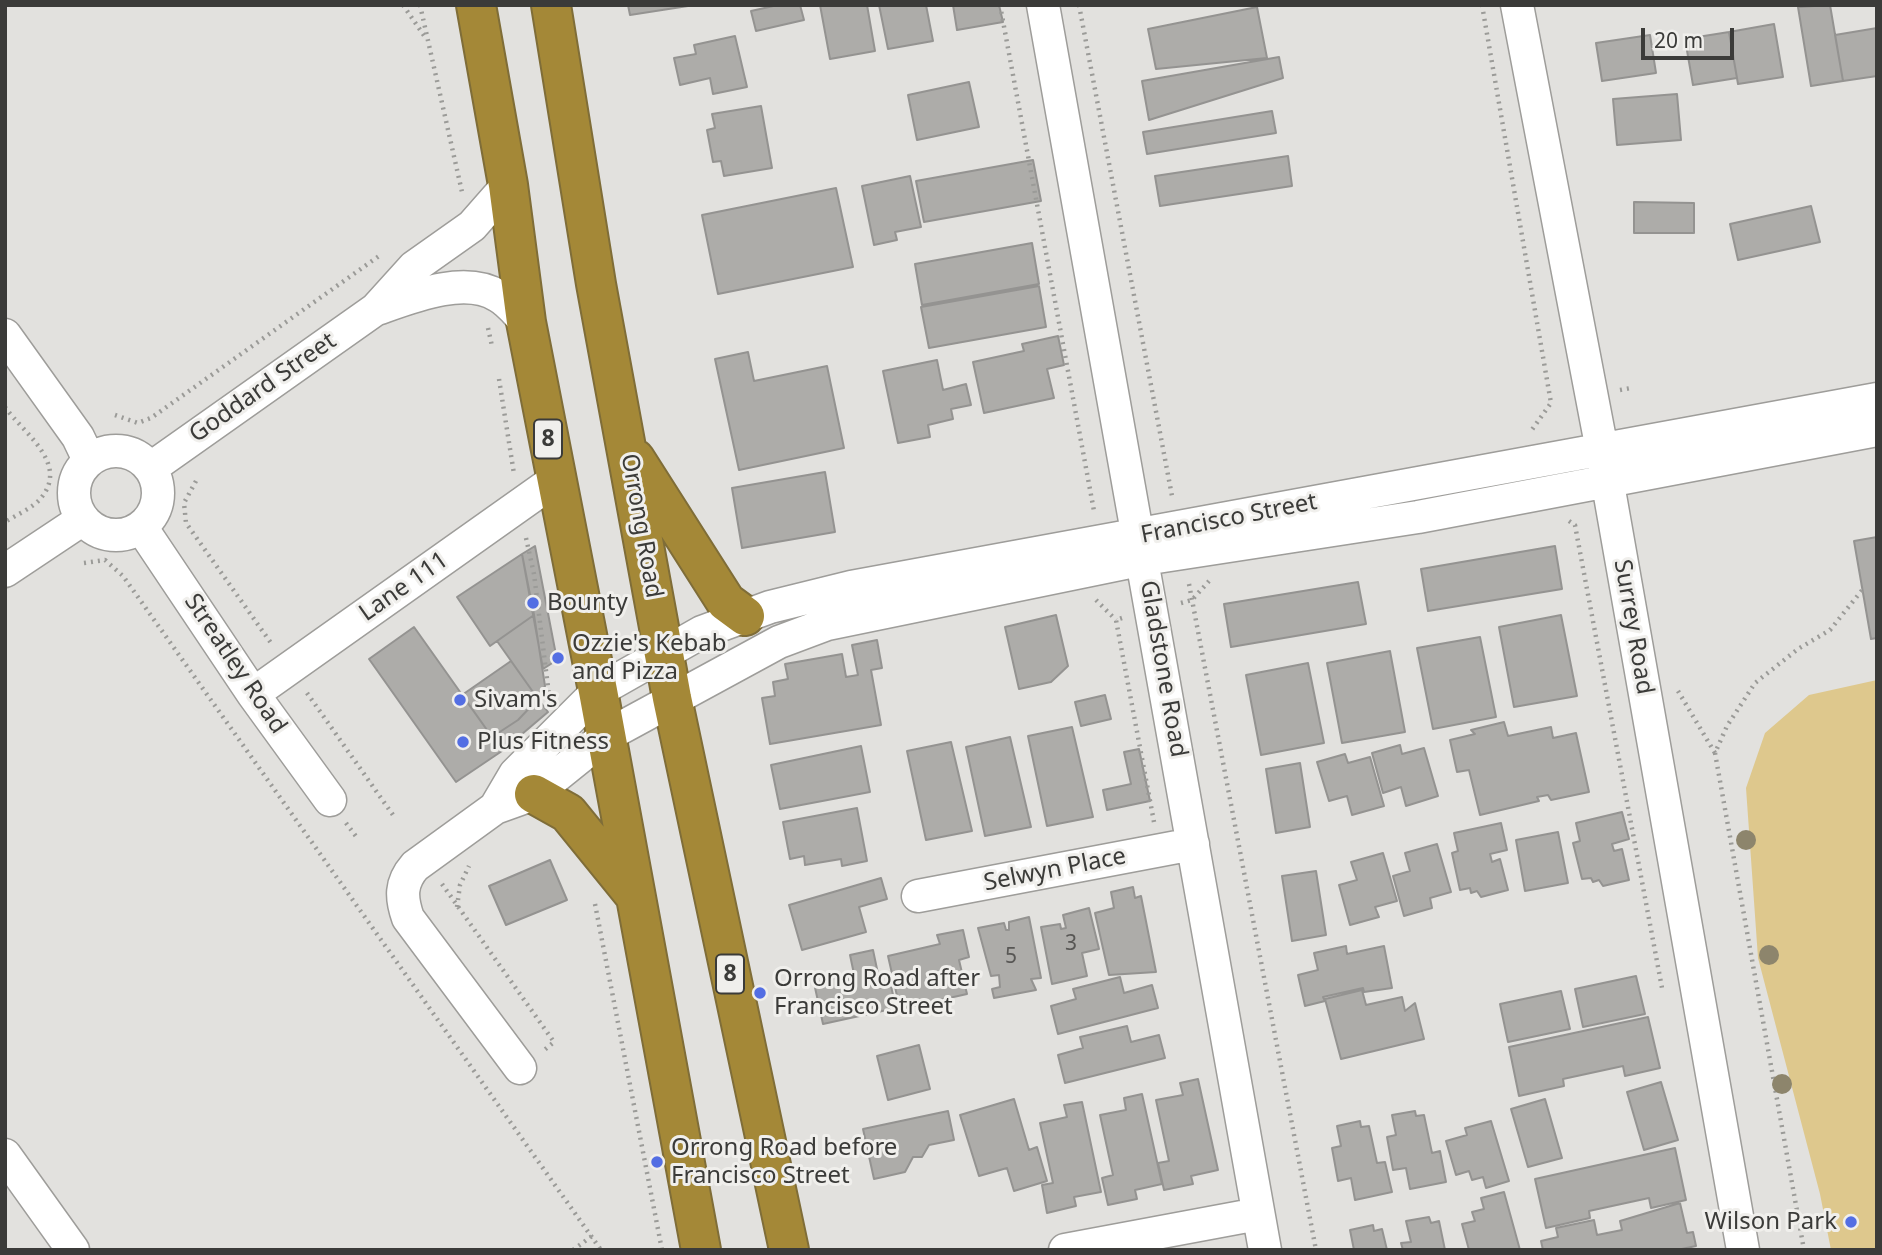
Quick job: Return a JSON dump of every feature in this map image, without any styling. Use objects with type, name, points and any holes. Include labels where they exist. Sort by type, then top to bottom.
[{"type":"highway","name":"8","points":[[476,5],[508,185],[526,322],[702,1250]]},
{"type":"highway","name":"Orrong Road","points":[[551,5],[672,698],[789,1250]]},
{"type":"highway","points":[[626,445],[726,602],[745,616]]},
{"type":"highway","points":[[534,794],[568,813],[636,898]]},
{"type":"street","name":"Gladstone Road","points":[[1043,5],[1142,547],[1265,1250]]},
{"type":"street","name":"Surrey Road","points":[[1517,5],[1604,465],[1743,1250]]},
{"type":"street","name":"Goddard Street","points":[[151,468],[376,309],[414,267],[472,226],[508,185]]},
{"type":"street","name":"Goddard Street","points":[[376,309],[417,295],[479,288],[497,295],[526,322]]},
{"type":"street","points":[[5,335],[78,437],[89,460]]},
{"type":"street","name":"Francisco Street","points":[[1604,465],[1877,399]]},
{"type":"street","name":"Francisco Street","points":[[495,808],[534,794],[606,736],[672,698],[779,642],[827,624],[1102,555],[1181,541],[1537,464],[1604,465],[1877,430]]},
{"type":"street","points":[[116,450],[130,453],[151,468],[158,484],[158,497],[155,510],[141,527],[126,534],[114,535],[92,528],[83,519],[76,508],[75,482],[89,460],[116,450]]},
{"type":"street","name":"Lane 111","points":[[253,694],[555,480]]},
{"type":"street","points":[[5,571],[83,519]]},
{"type":"street","name":"Streatley Road","points":[[141,527],[253,694],[330,800]]},
{"type":"street","name":"Francisco Street","points":[[495,808],[515,774],[598,691],[702,632],[745,616],[851,587],[1102,555]]},
{"type":"street","points":[[495,808],[415,866],[402,888],[403,904],[418,933],[520,1068]]},
{"type":"street","name":"Selwyn Place","points":[[918,896],[1193,845]]},
{"type":"street","points":[[5,1155],[73,1250]]},
{"type":"street","points":[[1065,1250],[1258,1214]]},
{"type":"path","points":[[402,5],[427,41]]},
{"type":"path","points":[[420,5],[472,226]]},
{"type":"path","points":[[1000,5],[1110,597],[1102,606]]},
{"type":"path","points":[[1079,5],[1316,1250]]},
{"type":"path","points":[[1482,5],[1551,402],[1534,427],[1537,464],[1546,505],[1574,525],[1662,989]]},
{"type":"path","points":[[115,415],[138,423],[151,418],[385,252]]},
{"type":"path","points":[[5,407],[46,455],[50,480],[41,499],[5,522]]},
{"type":"path","points":[[1534,427],[1537,464]]},
{"type":"path","points":[[186,523],[184,503],[196,481]]},
{"type":"path","points":[[84,563],[105,560],[123,576],[601,1250]]},
{"type":"path","points":[[1159,851],[1116,620],[1192,600],[1214,575]]},
{"type":"path","points":[[1715,753],[1727,726],[1755,683],[1798,649],[1830,630],[1863,589]]},
{"type":"path","points":[[1674,685],[1715,753],[1804,1250]]},
{"type":"path","points":[[457,907],[460,885],[472,861]]},
{"type":"path","points":[[441,883],[554,1042]]},
{"type":"path","points":[[593,894],[662,1250]]},
{"type":"path","points":[[573,1250],[592,1236]]},
{"type":"shaded area","name":"Wilson Park","points":[[1877,680],[1877,1250],[1831,1250],[1820,1194],[1758,958],[1746,788],[1765,733],[1809,695]]},
{"type":"building","points":[[628,5],[688,5],[688,6],[630,15]]},
{"type":"building","points":[[778,5],[800,5],[804,20],[756,31],[751,11]]},
{"type":"building","points":[[820,5],[867,5],[875,51],[830,59]]},
{"type":"building","points":[[879,5],[926,5],[933,41],[888,49]]},
{"type":"building","points":[[953,5],[999,5],[1003,22],[957,30]]},
{"type":"building","points":[[1830,5],[1843,81],[1811,86],[1798,7]]},
{"type":"building","points":[[1257,7],[1267,58],[1156,69],[1148,29]]},
{"type":"building","points":[[1774,24],[1783,77],[1738,84],[1729,32]]},
{"type":"building","points":[[1877,28],[1877,76],[1843,81],[1835,35]]},
{"type":"building","points":[[1729,32],[1737,78],[1693,85],[1685,39]]},
{"type":"building","points":[[1650,35],[1656,73],[1602,81],[1596,43]]},
{"type":"building","points":[[735,36],[747,87],[713,94],[710,78],[680,85],[674,58],[696,54],[694,45]]},
{"type":"building","points":[[1279,57],[1283,78],[1149,120],[1142,81]]},
{"type":"building","points":[[969,82],[979,127],[917,140],[908,95]]},
{"type":"building","points":[[1677,94],[1681,140],[1617,145],[1613,99]]},
{"type":"building","points":[[761,106],[772,168],[724,176],[721,161],[713,162],[707,130],[715,128],[712,114]]},
{"type":"building","points":[[1272,111],[1276,133],[1147,154],[1143,132]]},
{"type":"building","points":[[1288,156],[1292,186],[1160,206],[1155,176]]},
{"type":"building","points":[[1033,160],[1041,201],[924,222],[916,181]]},
{"type":"building","points":[[910,176],[921,227],[895,232],[897,240],[874,245],[862,186]]},
{"type":"building","points":[[836,188],[853,267],[718,294],[702,215]]},
{"type":"building","points":[[1634,202],[1694,203],[1694,233],[1634,233]]},
{"type":"building","points":[[1811,206],[1820,242],[1738,260],[1730,224]]},
{"type":"building","points":[[1032,243],[1039,284],[922,305],[915,264]]},
{"type":"building","points":[[1039,286],[1046,327],[929,348],[921,307]]},
{"type":"building","points":[[1058,336],[1064,365],[1047,369],[1054,398],[984,413],[973,362],[1024,351],[1022,344]]},
{"type":"building","points":[[748,352],[754,381],[827,366],[844,448],[739,470],[715,359]]},
{"type":"building","points":[[937,360],[943,390],[966,384],[971,405],[951,409],[953,419],[928,425],[930,437],[898,443],[883,371]]},
{"type":"building","points":[[825,472],[835,532],[742,548],[732,488]]},
{"type":"building","points":[[1877,537],[1877,638],[1871,639],[1854,541]]},
{"type":"building","points":[[535,546],[557,660],[543,669],[522,554]]},
{"type":"building","points":[[1555,546],[1562,589],[1428,611],[1421,569]]},
{"type":"building","points":[[522,554],[534,615],[490,646],[457,597]]},
{"type":"building","points":[[1358,582],[1366,624],[1231,647],[1224,604]]},
{"type":"building","points":[[534,615],[545,686],[538,699],[497,641]]},
{"type":"building","points":[[1056,615],[1068,666],[1051,682],[1019,689],[1005,627]]},
{"type":"building","points":[[1561,615],[1577,696],[1514,707],[1499,627]]},
{"type":"building","points":[[414,627],[502,751],[456,782],[369,659]]},
{"type":"building","points":[[1480,637],[1496,717],[1433,729],[1417,648]]},
{"type":"building","points":[[877,640],[882,668],[871,670],[881,725],[770,744],[762,698],[775,696],[773,682],[788,679],[785,664],[842,654],[846,677],[858,675],[852,645]]},
{"type":"building","points":[[1390,651],[1405,732],[1342,743],[1327,663]]},
{"type":"building","points":[[511,661],[538,699],[518,720],[492,737],[462,695]]},
{"type":"building","points":[[1308,663],[1324,743],[1261,755],[1246,675]]},
{"type":"building","points":[[1105,695],[1111,719],[1081,726],[1075,702]]},
{"type":"building","points":[[538,699],[548,712],[502,751],[492,737],[518,720]]},
{"type":"building","points":[[1504,722],[1508,736],[1551,727],[1553,738],[1576,733],[1589,792],[1551,800],[1548,795],[1537,797],[1539,801],[1480,815],[1469,770],[1457,772],[1450,740],[1475,734],[1471,730]]},
{"type":"building","points":[[1072,727],[1093,817],[1047,826],[1028,736]]},
{"type":"building","points":[[1010,737],[1031,827],[985,836],[966,747]]},
{"type":"building","points":[[951,742],[972,831],[926,840],[907,751]]},
{"type":"building","points":[[1400,745],[1402,754],[1424,748],[1438,796],[1406,806],[1401,787],[1383,793],[1372,753]]},
{"type":"building","points":[[861,746],[870,792],[780,809],[771,765]]},
{"type":"building","points":[[1139,749],[1150,801],[1107,810],[1103,790],[1131,784],[1124,752]]},
{"type":"building","points":[[1345,754],[1348,763],[1370,757],[1384,806],[1352,815],[1347,796],[1329,801],[1317,762]]},
{"type":"building","points":[[1300,763],[1310,827],[1276,833],[1266,769]]},
{"type":"building","points":[[857,808],[867,861],[842,866],[841,859],[805,865],[804,856],[790,859],[783,822]]},
{"type":"building","points":[[1622,812],[1629,839],[1612,844],[1614,851],[1622,849],[1629,880],[1603,886],[1599,880],[1593,882],[1591,878],[1582,879],[1573,843],[1580,841],[1576,823]]},
{"type":"building","points":[[1501,823],[1507,850],[1490,854],[1492,862],[1500,859],[1508,890],[1481,897],[1477,891],[1471,893],[1470,888],[1460,890],[1452,853],[1458,851],[1454,833]]},
{"type":"building","points":[[1558,832],[1568,883],[1525,891],[1516,840]]},
{"type":"building","points":[[1437,844],[1451,892],[1430,898],[1432,908],[1404,916],[1393,876],[1410,871],[1405,853]]},
{"type":"building","points":[[1383,853],[1397,901],[1375,907],[1379,917],[1350,925],[1339,885],[1357,880],[1351,862]]},
{"type":"building","points":[[550,860],[567,900],[506,925],[489,886]]},
{"type":"building","points":[[1316,871],[1326,935],[1292,941],[1282,876]]},
{"type":"building","points":[[881,878],[887,899],[859,907],[866,932],[802,950],[789,905]]},
{"type":"building","points":[[1133,887],[1135,898],[1141,896],[1156,972],[1109,975],[1095,913],[1114,908],[1111,892]]},
{"type":"building","points":[[1089,908],[1099,949],[1082,953],[1087,976],[1052,984],[1041,927],[1060,924],[1061,929],[1066,928],[1063,915]]},
{"type":"building","points":[[1029,917],[1041,978],[1031,979],[1036,990],[994,998],[992,989],[1000,987],[999,975],[991,976],[978,928],[1004,923],[1006,930],[1009,930],[1009,922]]},
{"type":"building","points":[[963,930],[969,957],[959,960],[967,994],[900,1009],[888,956],[940,944],[937,935]]},
{"type":"building","points":[[1346,946],[1347,954],[1384,946],[1392,988],[1364,992],[1363,988],[1323,997],[1325,1001],[1305,1006],[1298,975],[1318,970],[1314,953]]},
{"type":"building","points":[[873,950],[881,988],[891,986],[896,1008],[823,1024],[814,983],[854,974],[850,955]]},
{"type":"building","points":[[1636,976],[1645,1014],[1583,1027],[1575,989]]},
{"type":"building","points":[[1120,977],[1124,993],[1152,985],[1158,1008],[1058,1034],[1051,1006],[1076,999],[1073,989]]},
{"type":"building","points":[[1362,990],[1366,1005],[1402,997],[1405,1011],[1415,1003],[1424,1039],[1341,1059],[1325,999]]},
{"type":"building","points":[[1561,991],[1570,1029],[1508,1042],[1500,1004]]},
{"type":"building","points":[[1648,1017],[1660,1068],[1625,1076],[1623,1066],[1563,1079],[1564,1086],[1519,1096],[1509,1047]]},
{"type":"building","points":[[1127,1026],[1131,1042],[1159,1035],[1165,1058],[1065,1083],[1058,1055],[1083,1048],[1080,1037]]},
{"type":"building","points":[[919,1045],[930,1089],[888,1100],[877,1056]]},
{"type":"building","points":[[1198,1079],[1218,1170],[1191,1176],[1193,1184],[1164,1190],[1158,1163],[1169,1161],[1156,1100],[1183,1095],[1180,1083]]},
{"type":"building","points":[[1661,1082],[1678,1140],[1644,1150],[1627,1092]]},
{"type":"building","points":[[1142,1094],[1162,1184],[1135,1190],[1137,1199],[1108,1205],[1102,1178],[1113,1175],[1100,1115],[1126,1110],[1124,1098]]},
{"type":"building","points":[[1014,1099],[1029,1150],[1037,1147],[1047,1181],[1014,1191],[1007,1168],[979,1176],[960,1115]]},
{"type":"building","points":[[1545,1099],[1562,1158],[1528,1167],[1511,1109]]},
{"type":"building","points":[[1082,1102],[1101,1192],[1074,1197],[1076,1206],[1047,1213],[1042,1185],[1053,1183],[1040,1123],[1067,1117],[1064,1105]]},
{"type":"building","points":[[948,1111],[954,1140],[929,1145],[922,1157],[913,1157],[905,1172],[874,1179],[863,1129]]},
{"type":"building","points":[[1415,1111],[1416,1116],[1424,1115],[1432,1153],[1440,1151],[1446,1182],[1410,1189],[1406,1168],[1393,1170],[1387,1137],[1396,1135],[1392,1115]]},
{"type":"building","points":[[1360,1121],[1361,1127],[1369,1126],[1377,1163],[1385,1162],[1392,1192],[1355,1200],[1351,1178],[1338,1181],[1332,1148],[1341,1146],[1337,1126]]},
{"type":"building","points":[[1491,1121],[1509,1181],[1486,1188],[1483,1177],[1472,1180],[1469,1171],[1456,1175],[1446,1141],[1467,1135],[1465,1128]]},
{"type":"building","points":[[1675,1148],[1686,1200],[1651,1208],[1649,1198],[1589,1211],[1590,1218],[1546,1228],[1535,1179]]},
{"type":"building","points":[[1504,1192],[1520,1250],[1469,1250],[1462,1224],[1475,1221],[1472,1212],[1484,1209],[1481,1198]]},
{"type":"building","points":[[1680,1203],[1687,1233],[1693,1232],[1696,1246],[1677,1250],[1543,1250],[1541,1241],[1558,1237],[1556,1228],[1594,1220],[1597,1235],[1622,1230],[1620,1221]]},
{"type":"building","points":[[1429,1217],[1431,1223],[1439,1221],[1445,1250],[1403,1250],[1401,1243],[1411,1242],[1406,1221]]},
{"type":"building","points":[[1373,1225],[1374,1231],[1382,1229],[1387,1250],[1354,1250],[1350,1230]]},
{"type":"place","name":"Bounty","points":[[533,603]]},
{"type":"place","name":"Ozzie's Kebab and Pizza","points":[[558,658]]},
{"type":"place","name":"Sivam's","points":[[460,700]]},
{"type":"place","name":"Plus Fitness","points":[[463,742]]},
{"type":"place","name":"Orrong Road after Francisco Street","points":[[760,993]]},
{"type":"place","name":"Orrong Road before Francisco Street","points":[[657,1162]]},
{"type":"place","name":"Wilson Park","points":[[1851,1222]]}]
